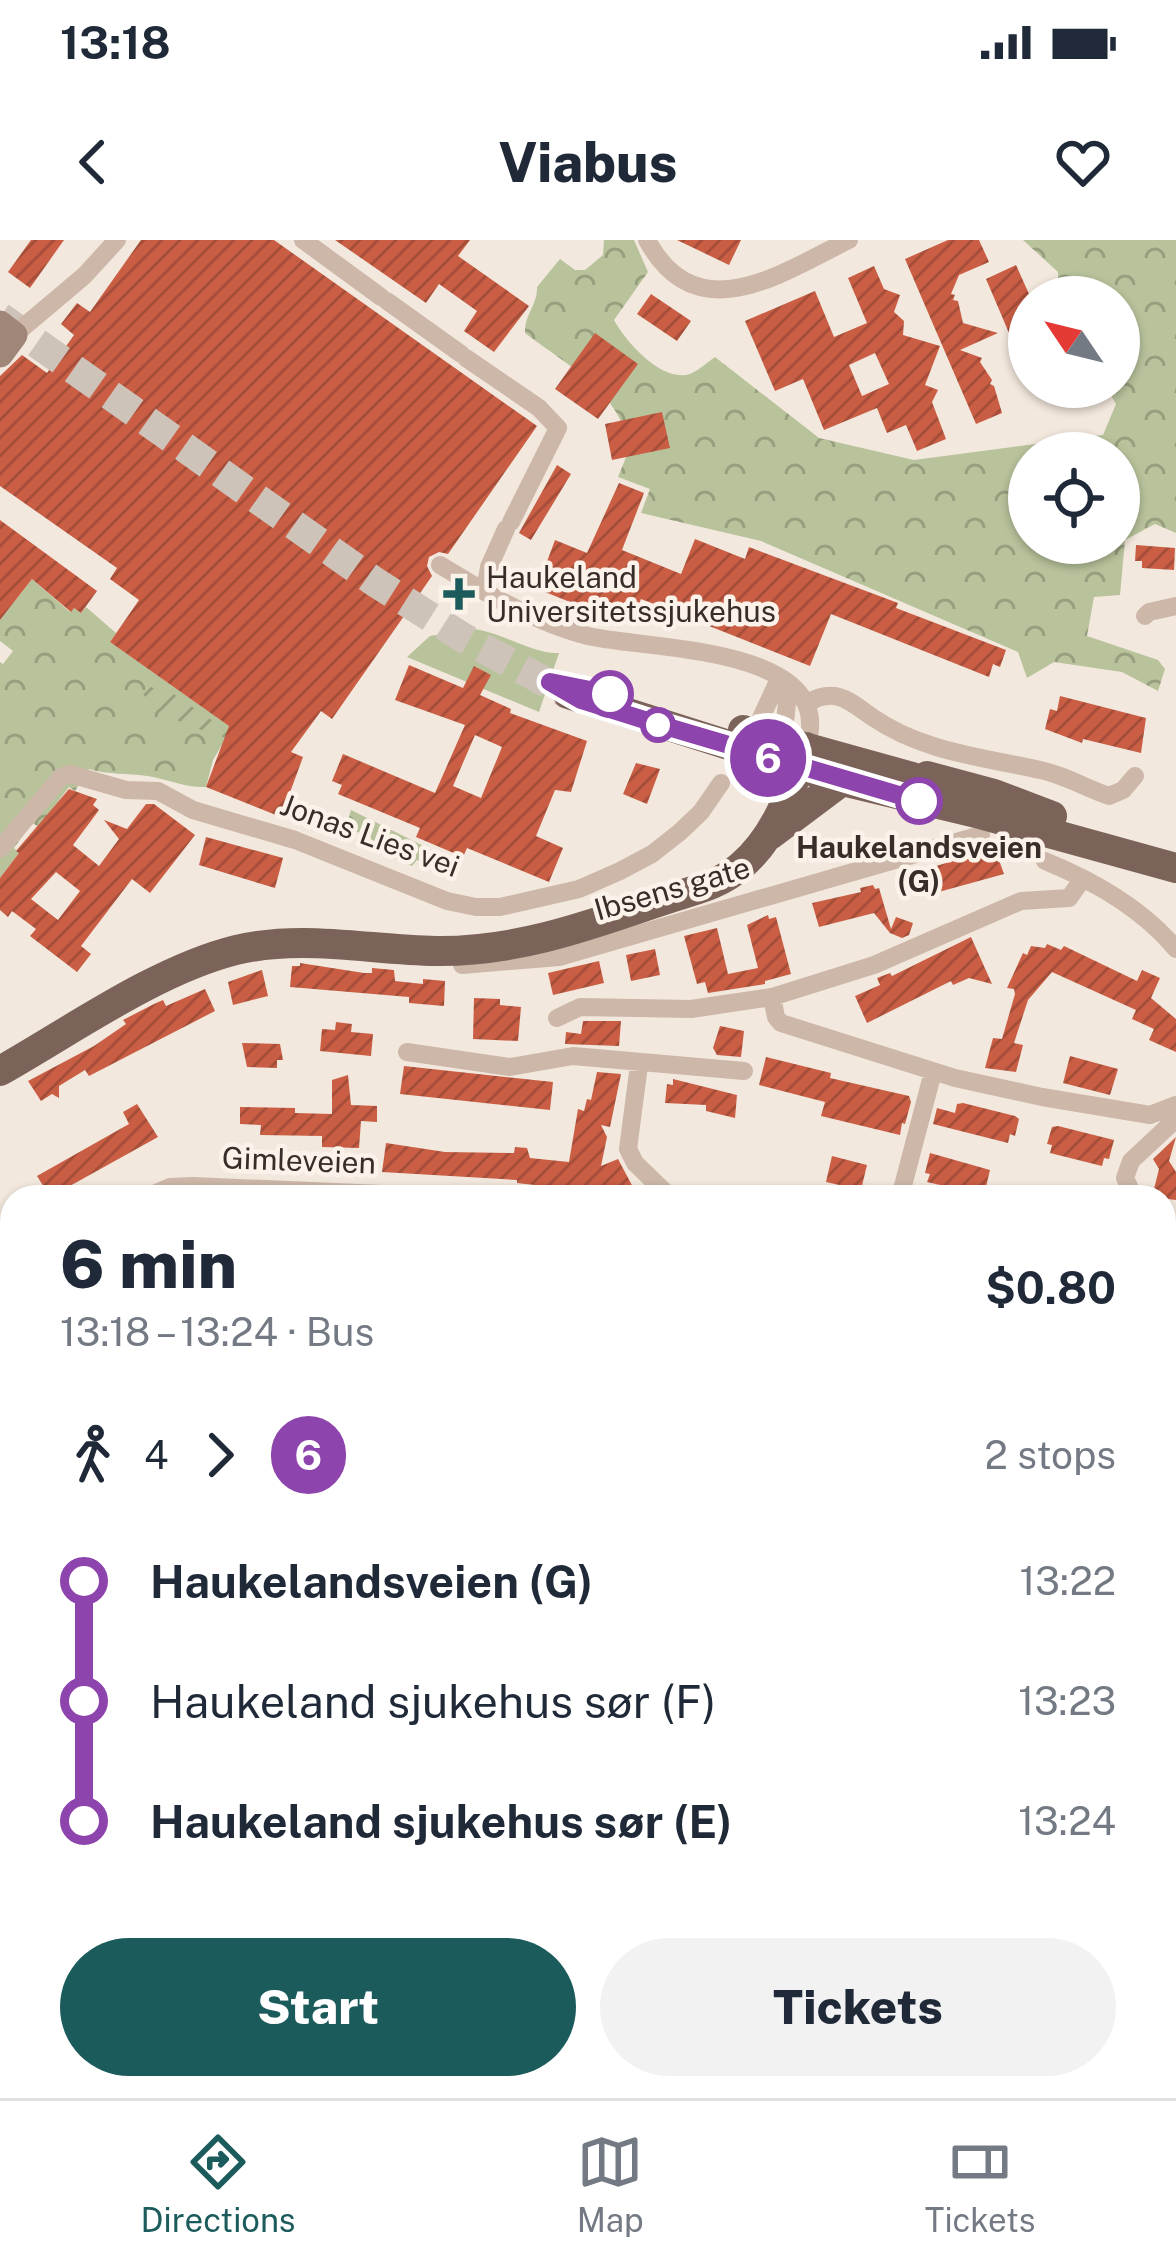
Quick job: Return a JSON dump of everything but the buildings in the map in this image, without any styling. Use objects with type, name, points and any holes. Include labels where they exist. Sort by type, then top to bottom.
[{"type":"main road","points":[[570,689],[784,750],[912,777],[934,775],[1072,825],[1103,847]]},
{"type":"main road","points":[[784,750],[842,781],[985,822],[1176,868]]},
{"type":"main road","name":"Ibsens gate","points":[[0,1071],[144,990],[232,951],[274,943],[462,950],[535,941],[696,892],[729,876],[768,836],[784,750]]},
{"type":"main road","name":"Ibsens gate","points":[[666,899],[746,833],[767,797],[784,750]]},
{"type":"main road","points":[[912,777],[985,822]]},
{"type":"main road","points":[[768,836],[842,781]]},
{"type":"street","points":[[5,338],[84,276],[117,240]]},
{"type":"street","points":[[303,240],[538,408],[558,428],[489,567],[485,592]]},
{"type":"street","points":[[647,240],[671,272],[698,286],[719,290],[760,284],[849,240]]},
{"type":"street","points":[[440,565],[529,615],[585,635],[733,656],[779,679],[807,703],[812,718],[784,750]]},
{"type":"street","points":[[1176,606],[1145,616],[1176,619]]},
{"type":"street","points":[[779,679],[784,750]]},
{"type":"street","points":[[779,679],[788,703],[784,750]]},
{"type":"street","points":[[807,703],[822,694],[837,694],[885,724],[962,756],[1054,773],[1109,796],[1123,790],[1135,776]]},
{"type":"street","name":"Jonas Lies vei","points":[[0,850],[61,777],[70,774],[126,790],[158,791],[194,810],[295,840],[447,901],[476,908],[500,907],[579,889],[652,854],[701,812],[721,783]]},
{"type":"street","name":"Ibsens gate","points":[[462,950],[462,965],[559,957],[985,822]]},
{"type":"street","points":[[1045,861],[1154,923],[1176,949]]},
{"type":"street","points":[[407,1052],[510,1067],[558,1034],[580,1007],[692,1009],[772,997],[874,964],[1002,907],[1069,898],[1082,880]]},
{"type":"street","points":[[772,997],[781,1023],[933,1072],[1114,1111],[1150,1115],[1176,1105]]},
{"type":"street","points":[[558,1034],[639,1065],[744,1071]]},
{"type":"street","points":[[639,1065],[628,1149],[658,1185]]},
{"type":"street","points":[[904,1185],[933,1072]]},
{"type":"street","points":[[1131,1185],[1126,1169],[1176,1118]]},
{"type":"green space","points":[[604,240],[634,240],[648,272],[614,320],[636,349],[657,367],[679,375],[700,369],[715,357],[819,438],[914,460],[1008,448],[1008,564],[1123,564],[1120,595],[1094,597],[1087,636],[1158,660],[1165,669],[1158,691],[1122,672],[1054,662],[1027,678],[1018,652],[761,541],[641,513],[650,489],[618,477],[627,450],[617,413],[590,382],[525,333],[537,287],[560,259],[575,270],[585,270],[603,255]]},
{"type":"green space","points":[[1023,240],[1176,240],[1176,533],[1155,524],[1140,532],[1140,432],[1104,432],[1114,408],[1140,408],[1140,276],[1058,276]]},
{"type":"green space","points":[[32,579],[70,612],[74,608],[81,613],[86,607],[116,633],[110,642],[232,728],[213,760],[206,787],[89,769],[75,791],[69,787],[39,827],[32,823],[14,848],[19,853],[0,878],[0,662],[13,651],[0,641],[0,620]]},
{"type":"green space","points":[[473,629],[559,653],[539,712],[407,657],[430,636]]},
{"type":"green space","points":[[148,684],[157,691],[162,686],[248,745],[164,713],[143,694]]},
{"type":"green space","points":[[351,810],[460,864],[455,875],[417,860],[412,866],[391,857],[386,849],[377,851],[370,836],[347,824]]},
{"type":"tunnel","points":[[0,317],[375,582],[462,637],[568,694]]},
{"type":"bus line","name":"6","points":[[610,694],[550,682],[581,700],[799,769],[919,801]]},
{"type":"place","name":"Haukeland Universitetssjukehus","points":[[459,594]]},
{"type":"place","name":"Haukelandsveien (G)","points":[[919,801]]}]
